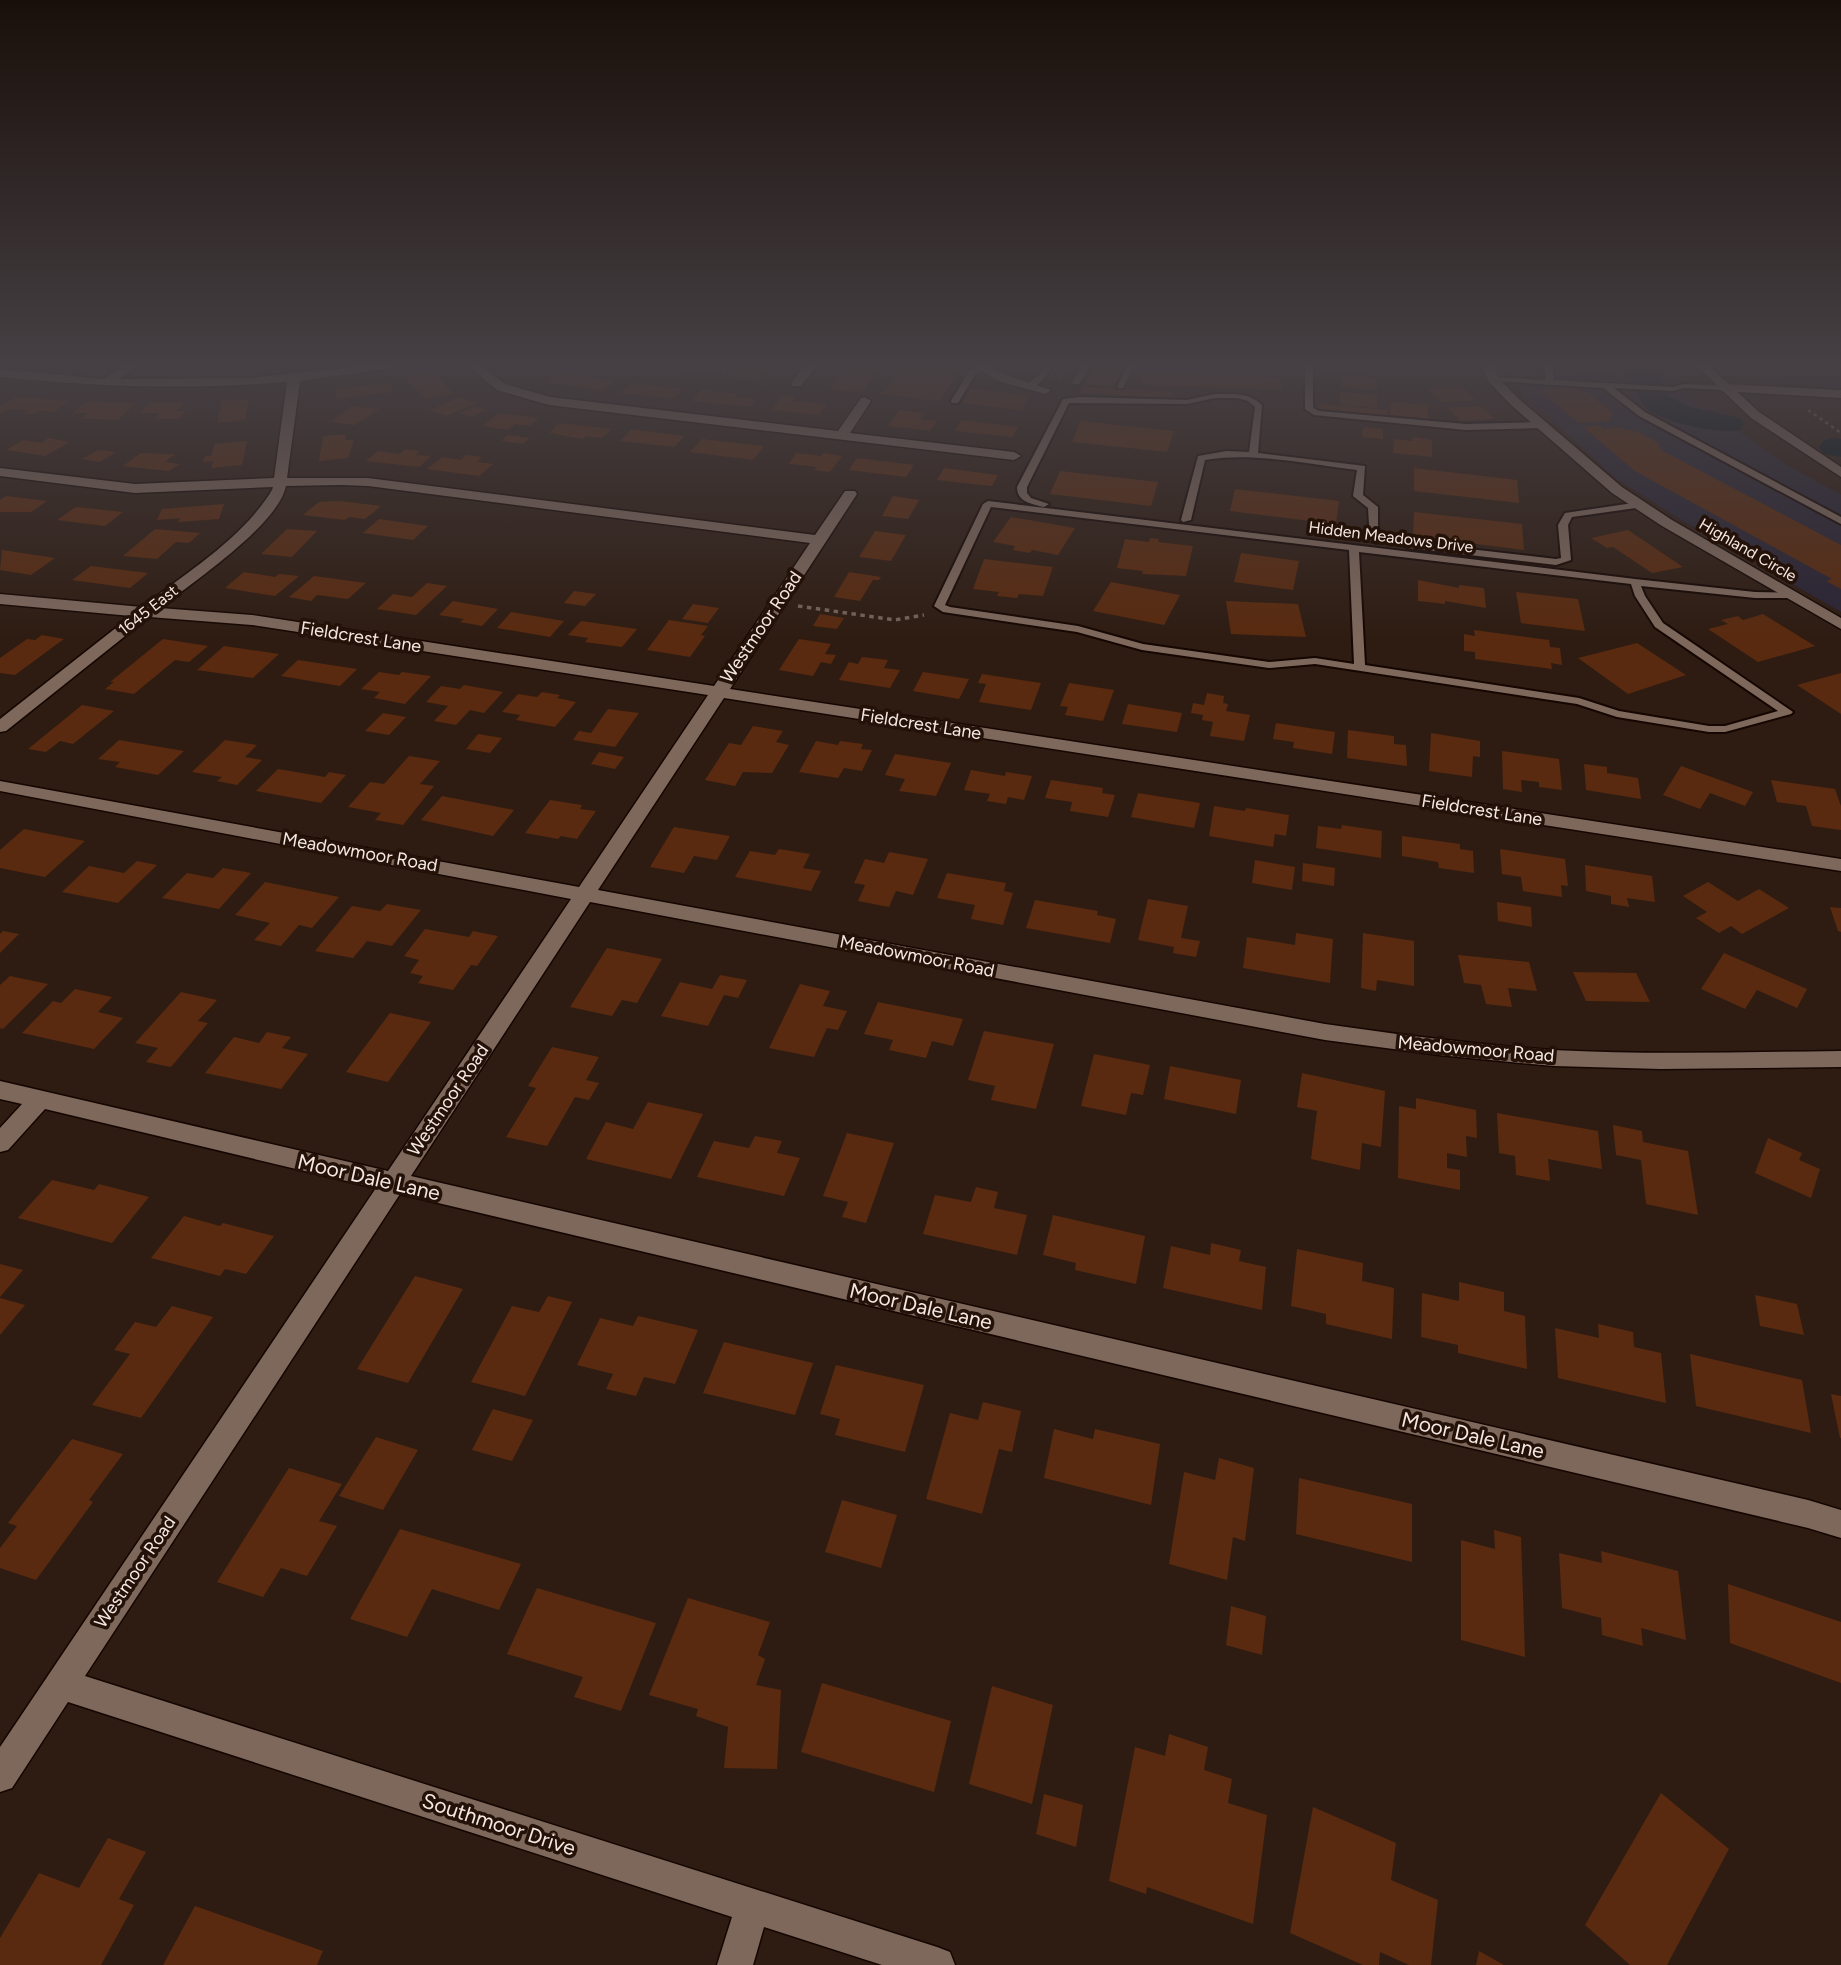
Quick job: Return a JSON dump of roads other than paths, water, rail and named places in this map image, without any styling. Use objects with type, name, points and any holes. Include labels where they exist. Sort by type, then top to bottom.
[{"type":"street","name":"1645 East","points":[[0,727],[254,525],[273,501],[280,481],[283,456]]},
{"type":"street","name":"Highland Circle","points":[[1577,456],[1640,505],[1841,624]]},
{"type":"street","points":[[1814,456],[1841,473]]},
{"type":"street","points":[[0,472],[139,488],[280,481],[380,483],[819,540]]},
{"type":"street","name":"Westmoor Road","points":[[0,1776],[850,494]]},
{"type":"street","name":"Fieldcrest Lane","points":[[0,599],[61,608],[251,620],[1841,865]]},
{"type":"street","name":"Meadowmoor Road","points":[[0,786],[1325,1032],[1430,1047],[1553,1058],[1698,1061],[1841,1059]]},
{"type":"street","name":"Moor Dale Lane","points":[[0,1090],[1808,1514],[1841,1524]]},
{"type":"street","points":[[0,1143],[40,1100]]},
{"type":"street","name":"Southmoor Drive","points":[[61,1684],[937,1965]]},
{"type":"street","points":[[735,1965],[753,1905]]},
{"type":"lane","points":[[1038,456],[1022,487],[1024,496],[1035,503],[1556,562],[1566,560],[1563,525],[1568,515],[1640,505]]},
{"type":"lane","points":[[1186,520],[1201,458],[1216,456]]},
{"type":"lane","points":[[1259,456],[1362,468],[1358,496],[1373,507],[1375,541]]},
{"type":"lane","points":[[1719,456],[1841,522]]},
{"type":"lane","name":"Hidden Meadows Drive","points":[[1360,667],[1308,661],[1269,665],[1142,647],[1078,629],[943,609],[939,606],[939,601],[988,504],[1635,582],[1792,595]]},
{"type":"lane","points":[[1354,548],[1360,667],[1579,701],[1617,715],[1709,729],[1725,729],[1787,712],[1659,625],[1640,596],[1635,582]]}]
